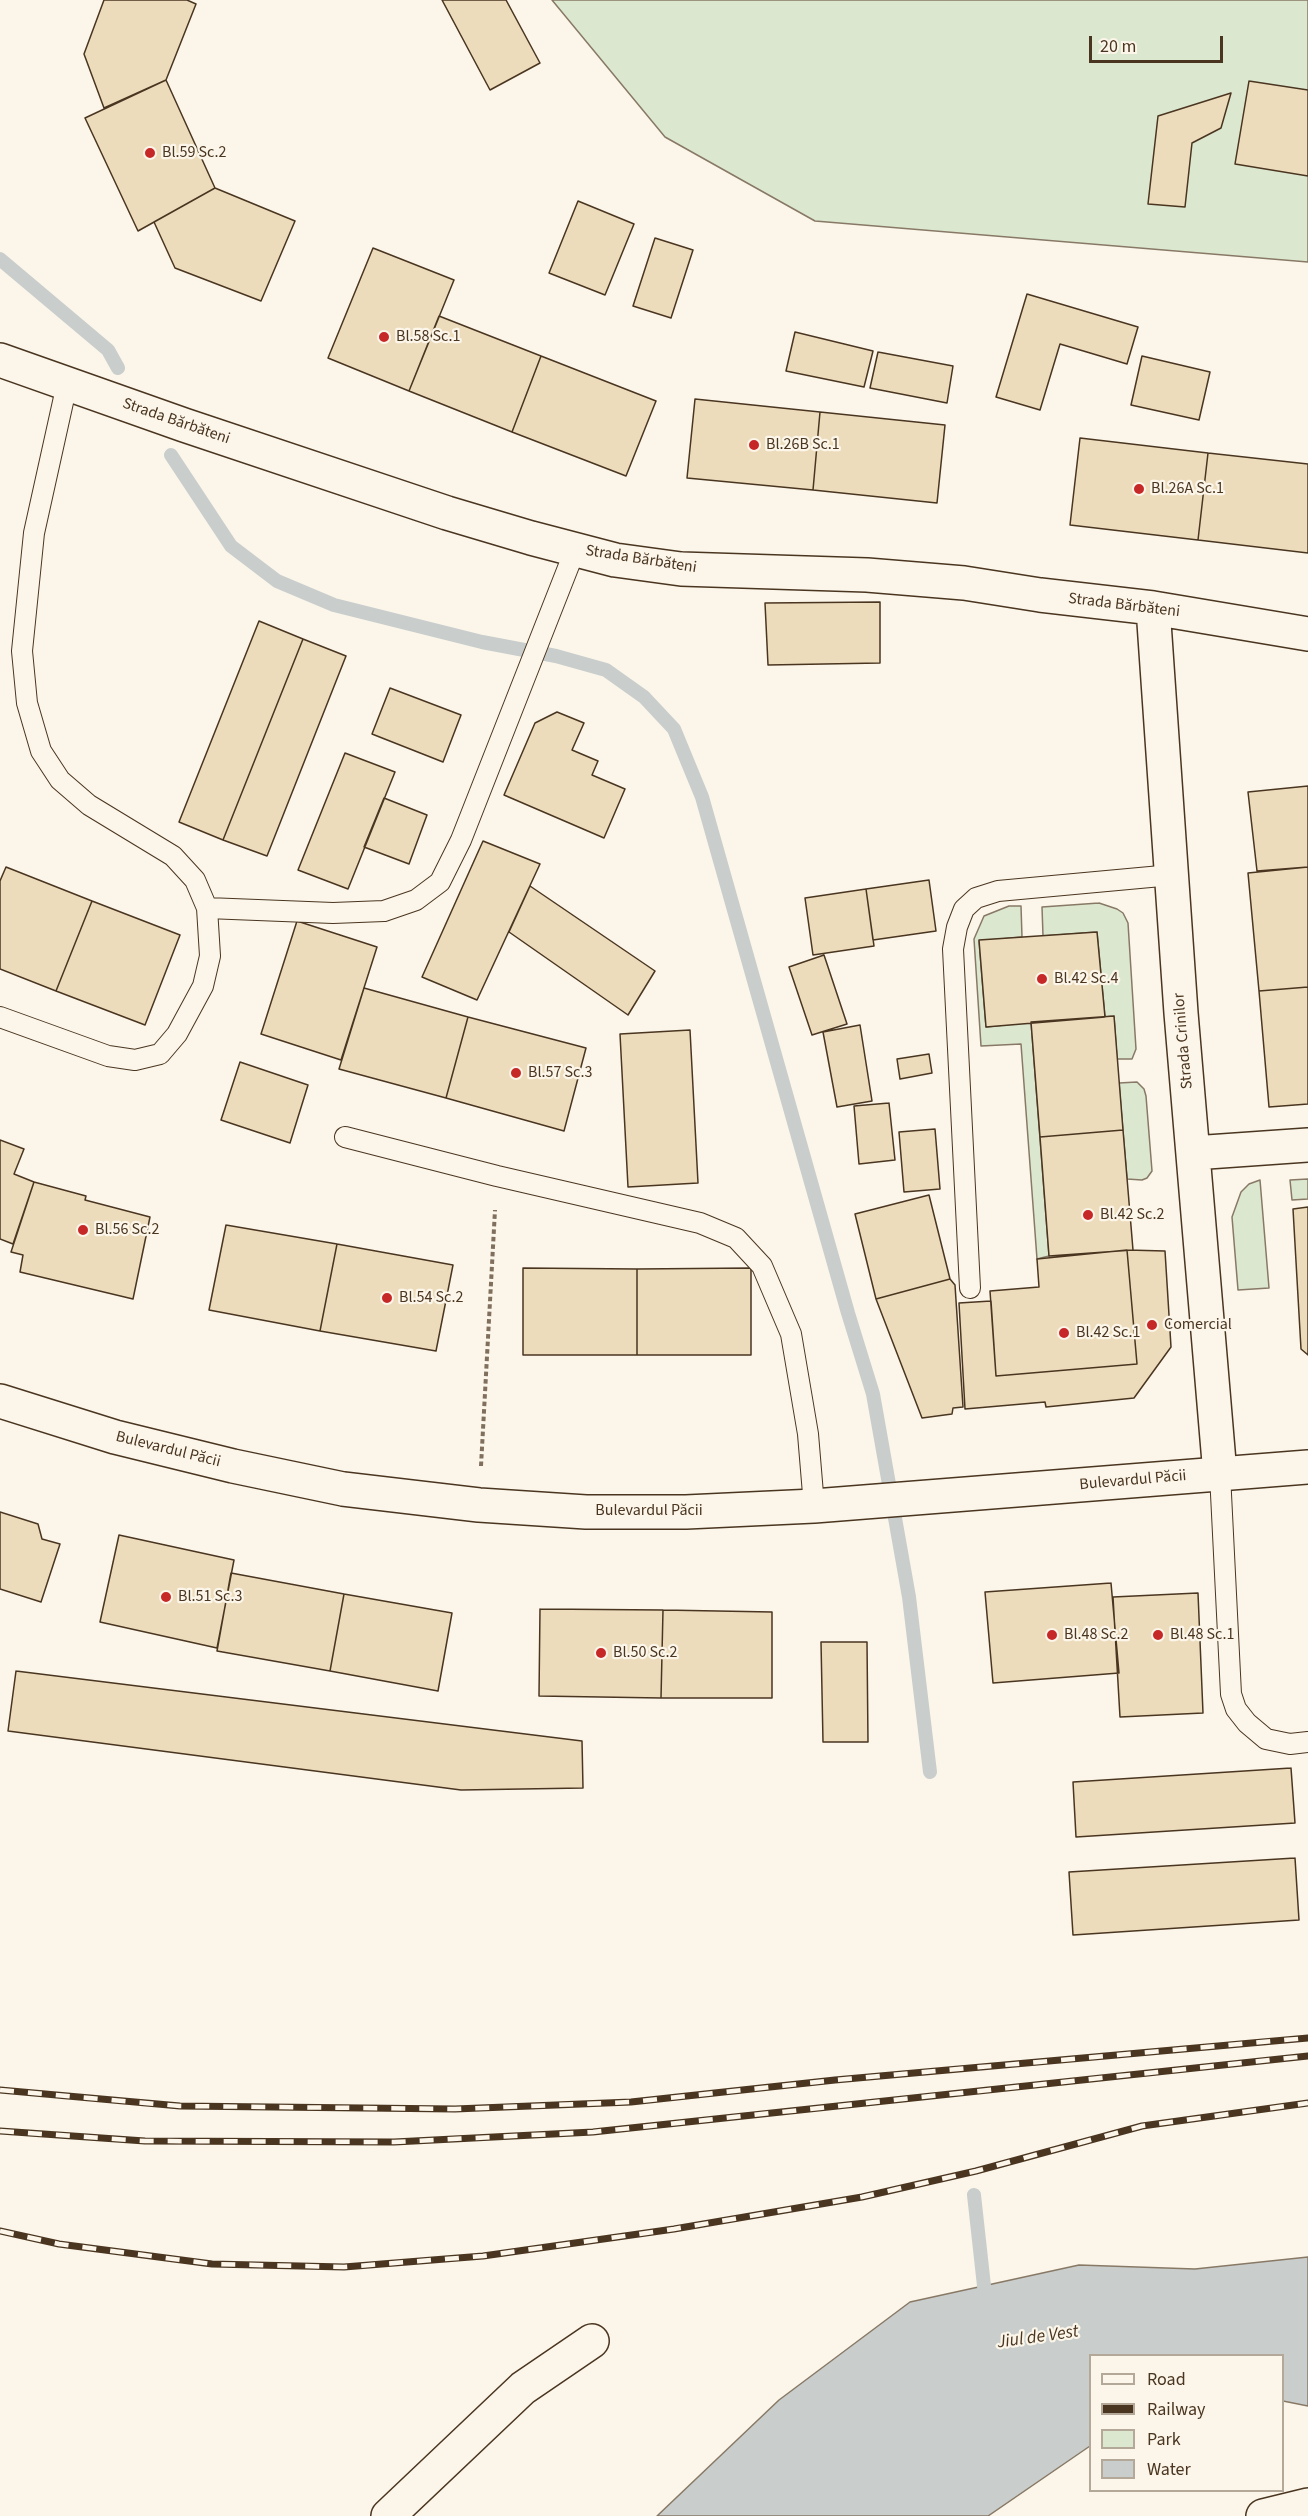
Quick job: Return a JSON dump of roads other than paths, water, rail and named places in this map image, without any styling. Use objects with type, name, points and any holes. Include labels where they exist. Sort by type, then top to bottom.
[{"type":"street","name":"Strada Bărbăteni","points":[[0,360],[447,513],[615,560],[681,568],[867,575],[964,583],[1040,595],[1153,608],[1308,634]]},
{"type":"street","name":"Strada Crinilor","points":[[1153,608],[1181,1013],[1220,1474]]},
{"type":"street","points":[[1193,1152],[1308,1145]]},
{"type":"street","name":"Bulevardul Păcii","points":[[0,1401],[115,1437],[233,1466],[343,1489],[479,1505],[586,1512],[686,1512],[814,1506],[1308,1467]]},
{"type":"street","points":[[388,2516],[523,2388],[592,2341]]},
{"type":"street","points":[[1263,2516],[1308,2505]]},
{"type":"lane","points":[[0,1017],[108,1056],[135,1060],[160,1054],[177,1034],[203,986],[210,956],[207,908],[195,880],[173,856],[89,805],[60,780],[41,751],[27,703],[22,651],[34,533],[68,384]]},
{"type":"lane","points":[[207,908],[333,913],[384,911],[416,900],[440,882],[461,840],[575,550]]},
{"type":"lane","points":[[970,1288],[953,949],[957,927],[964,909],[976,898],[998,891],[1172,875]]},
{"type":"lane","points":[[345,1137],[497,1176],[700,1223],[736,1238],[762,1266],[791,1334],[808,1434],[814,1506]]},
{"type":"lane","points":[[1220,1474],[1231,1694],[1236,1709],[1247,1723],[1266,1738],[1290,1744],[1308,1742]]},
{"type":"water","name":"Jiul de Vest","points":[[1308,2257],[1308,2406],[1284,2401],[1284,2354],[1089,2354],[1089,2447],[988,2516],[657,2516],[779,2400],[910,2302],[1079,2265],[1195,2269]]},
{"type":"waterway","points":[[0,259],[108,350],[118,368]]},
{"type":"waterway","points":[[171,455],[231,546],[277,581],[334,605],[482,642],[556,656],[606,670],[644,697],[674,729],[702,797],[873,1394],[909,1597],[930,1772]]},
{"type":"waterway","points":[[974,2195],[986,2304]]},
{"type":"railway","points":[[0,2090],[180,2106],[455,2109],[631,2102],[835,2080],[1308,2038]]},
{"type":"railway","points":[[0,2131],[145,2141],[394,2142],[593,2132],[1308,2056]]},
{"type":"railway","points":[[0,2231],[59,2244],[212,2264],[344,2267],[483,2256],[674,2229],[862,2197],[976,2171],[1142,2126],[1308,2103]]},
{"type":"place","name":"Bl.59 Sc.2","points":[[150,153]]},
{"type":"place","name":"Bl.58 Sc.1","points":[[384,337]]},
{"type":"place","name":"Bl.26B Sc.1","points":[[754,445]]},
{"type":"place","name":"Bl.26A Sc.1","points":[[1139,489]]},
{"type":"place","name":"Bl.42 Sc.4","points":[[1042,979]]},
{"type":"place","name":"Bl.57 Sc.3","points":[[516,1073]]},
{"type":"place","name":"Bl.42 Sc.2","points":[[1088,1215]]},
{"type":"place","name":"Bl.56 Sc.2","points":[[83,1230]]},
{"type":"place","name":"Bl.54 Sc.2","points":[[387,1298]]},
{"type":"place","name":"Comercial","points":[[1152,1325]]},
{"type":"place","name":"Bl.42 Sc.1","points":[[1064,1333]]},
{"type":"place","name":"Bl.51 Sc.3","points":[[166,1597]]},
{"type":"place","name":"Bl.48 Sc.2","points":[[1052,1635]]},
{"type":"place","name":"Bl.48 Sc.1","points":[[1158,1635]]},
{"type":"place","name":"Bl.50 Sc.2","points":[[601,1653]]}]
